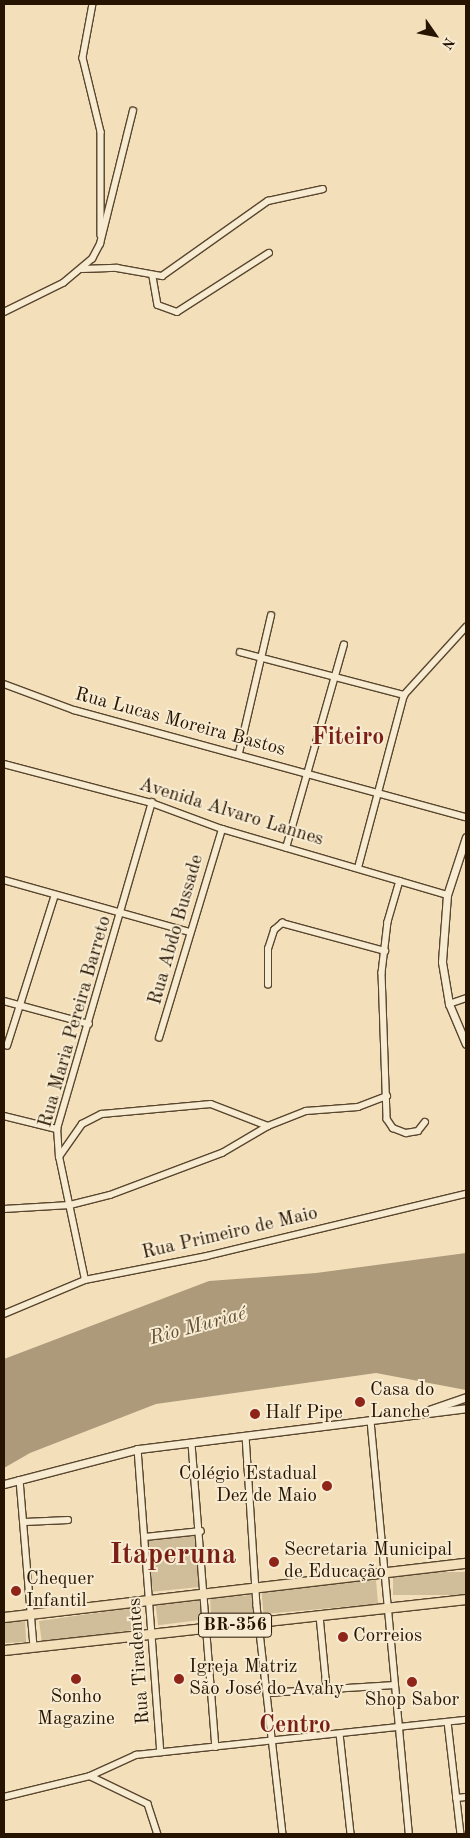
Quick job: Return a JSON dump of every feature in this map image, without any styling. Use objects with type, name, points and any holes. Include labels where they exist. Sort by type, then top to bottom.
[{"type":"highway","name":"BR-356","points":[[4,1617],[204,1592],[466,1563]]},
{"type":"highway","name":"BR-356","points":[[4,1650],[466,1599]]},
{"type":"street","points":[[93,4],[83,58],[101,132],[101,237]]},
{"type":"street","points":[[4,312],[82,269],[96,252],[133,111]]},
{"type":"street","points":[[82,269],[117,268],[153,277],[171,269],[268,202],[323,189]]},
{"type":"street","points":[[153,277],[158,305],[177,312],[269,253]]},
{"type":"street","points":[[239,753],[271,616]]},
{"type":"street","points":[[358,868],[404,695],[466,627]]},
{"type":"street","points":[[286,848],[310,773],[344,645]]},
{"type":"street","points":[[240,652],[336,675],[404,695]]},
{"type":"street","name":"Rua Lucas Moreira Bastos","points":[[4,684],[74,710],[239,753],[466,817]]},
{"type":"street","name":"Avenida Alvaro Lannes","points":[[4,764],[152,803],[222,829],[447,895]]},
{"type":"street","name":"Rua Maria Pereira Barreto","points":[[85,1280],[59,1157],[57,1130],[90,1024],[152,803]]},
{"type":"street","name":"Rua Abdo Bussade","points":[[159,1038],[222,829]]},
{"type":"street","points":[[466,837],[447,895],[442,962],[449,1004],[466,1044]]},
{"type":"street","points":[[4,880],[190,932]]},
{"type":"street","points":[[400,881],[385,951],[382,1016],[387,1096],[393,1128],[412,1133],[424,1122]]},
{"type":"street","points":[[7,1046],[55,895]]},
{"type":"street","points":[[268,985],[268,949],[274,930],[282,923],[385,951]]},
{"type":"street","points":[[449,1004],[466,998]]},
{"type":"street","points":[[4,1001],[90,1024]]},
{"type":"street","points":[[4,1209],[70,1204],[110,1195],[222,1153],[268,1126],[306,1111],[358,1107],[387,1096]]},
{"type":"street","points":[[59,1157],[82,1124],[117,1112],[211,1104],[268,1126]]},
{"type":"street","points":[[4,1116],[57,1130]]},
{"type":"street","name":"Rua Primeiro de Maio","points":[[4,1314],[85,1280],[207,1256],[466,1194]]},
{"type":"street","points":[[422,1413],[466,1397]]},
{"type":"street","points":[[4,1484],[138,1449],[192,1444],[466,1408]]},
{"type":"street","points":[[371,1421],[383,1573],[388,1608],[409,1834]]},
{"type":"street","points":[[246,1436],[259,1622],[283,1834]]},
{"type":"street","name":"BR-356","points":[[192,1444],[201,1531],[204,1592],[209,1627],[216,1748]]},
{"type":"street","name":"Rua Tiradentes","points":[[138,1449],[161,1752]]},
{"type":"street","points":[[20,1480],[34,1647]]},
{"type":"street","points":[[25,1522],[68,1520]]},
{"type":"street","points":[[146,1537],[201,1531]]},
{"type":"street","points":[[320,1616],[327,1689]]},
{"type":"street","points":[[267,1693],[395,1685]]},
{"type":"street","points":[[4,1797],[90,1776],[117,1760],[161,1752],[216,1748],[466,1720]]},
{"type":"street","points":[[448,1722],[461,1834]]},
{"type":"street","points":[[340,1734],[351,1834]]},
{"type":"street","points":[[90,1776],[148,1804],[158,1834]]},
{"type":"street","points":[[456,1798],[466,1797]]},
{"type":"shaded area","points":[[196,1534],[202,1587],[153,1592],[147,1539]]},
{"type":"shaded area","points":[[393,1572],[466,1572],[466,1595],[393,1595]]},
{"type":"shaded area","points":[[376,1580],[378,1604],[264,1614],[261,1590]]},
{"type":"shaded area","points":[[253,1595],[254,1616],[211,1618],[210,1597]]},
{"type":"shaded area","points":[[199,1597],[202,1620],[158,1625],[155,1602]]},
{"type":"shaded area","points":[[138,1607],[141,1629],[42,1643],[39,1621]]},
{"type":"shaded area","points":[[25,1620],[26,1642],[5,1643],[4,1621]]},
{"type":"water","name":"Rio Muriaé","points":[[466,1253],[466,1390],[376,1373],[156,1404],[30,1453],[4,1468],[4,1359],[209,1281],[316,1273]]},
{"type":"place","name":"Casa do Lanche","points":[[360,1402]]},
{"type":"place","name":"Half Pipe","points":[[255,1414]]},
{"type":"place","name":"Colégio Estadual Dez de Maio","points":[[327,1486]]},
{"type":"place","name":"Secretaria Municipal de Educação","points":[[274,1562]]},
{"type":"place","name":"Chequer Infantil","points":[[16,1591]]},
{"type":"place","name":"Correios","points":[[343,1637]]},
{"type":"place","name":"Sonho Magazine","points":[[76,1679]]},
{"type":"place","name":"Igreja Matriz São José do Avahy","points":[[179,1679]]},
{"type":"place","name":"Shop Sabor","points":[[412,1682]]},
{"type":"district","name":"Fiteiro","points":[[348,739]]},
{"type":"district","name":"Itaperuna","points":[[173,1556]]},
{"type":"district","name":"Centro","points":[[295,1727]]}]
